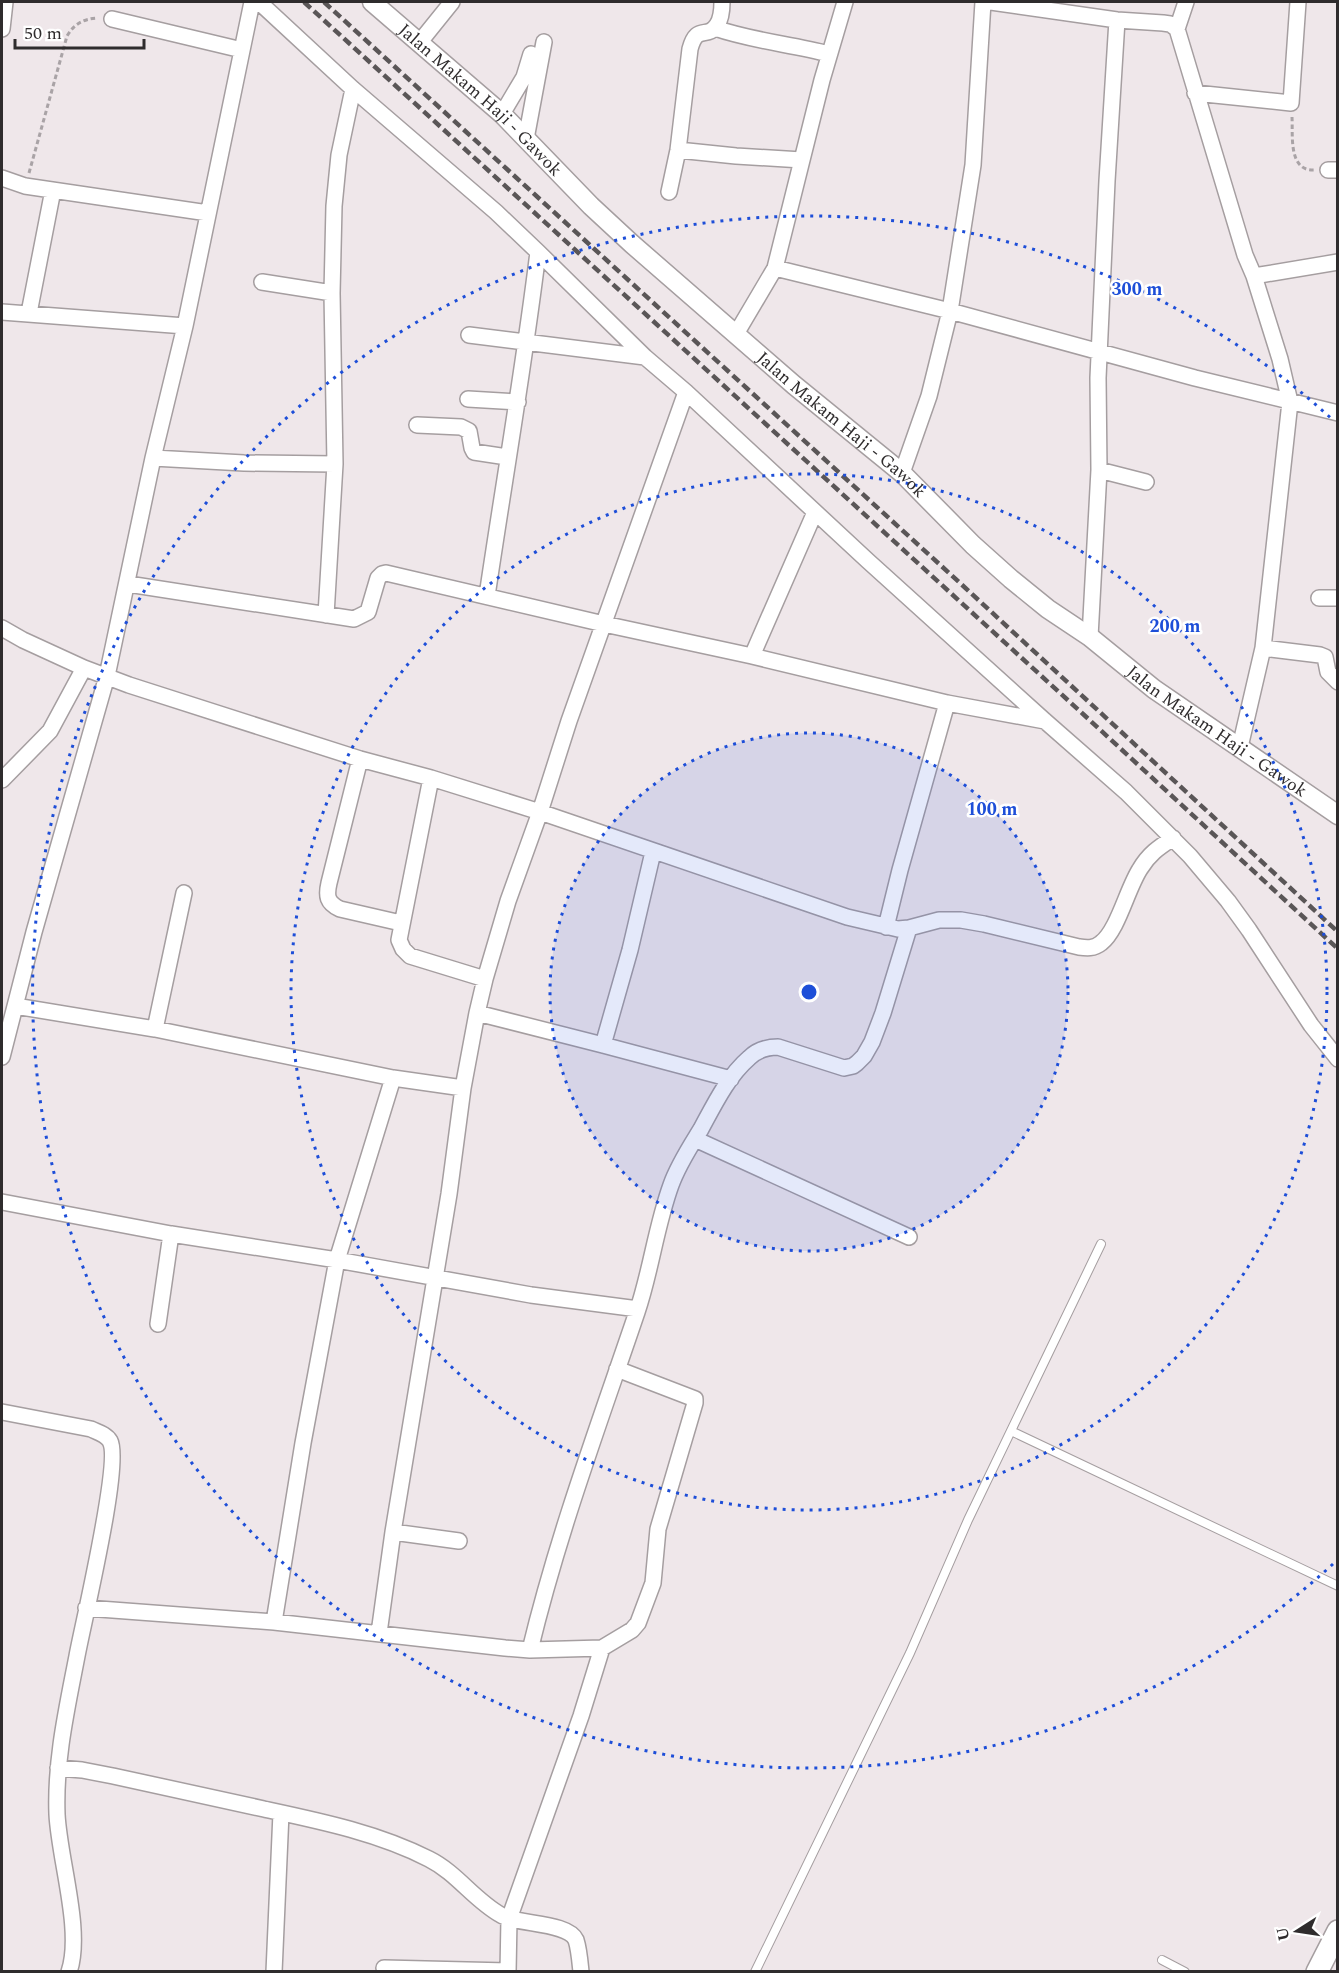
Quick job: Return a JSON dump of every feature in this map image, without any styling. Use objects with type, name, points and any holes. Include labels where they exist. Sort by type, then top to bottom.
[{"type":"main road","points":[[1317,1971],[1338,1931]]},
{"type":"street","points":[[2,29],[5,2]]},
{"type":"street","points":[[2,1057],[33,932],[107,676],[153,458],[185,326],[252,2]]},
{"type":"street","points":[[259,2],[353,89],[538,252],[645,357],[1126,792],[1173,838],[1228,901],[1311,1025],[1338,1059]]},
{"type":"street","name":"Jalan Makam Haji - Gawok","points":[[372,2],[502,114],[599,213],[794,385],[902,473],[973,545],[1011,579],[1048,609],[1090,637],[1154,689],[1338,815]]},
{"type":"street","points":[[419,43],[452,2]]},
{"type":"street","points":[[669,192],[678,150],[693,38],[715,28],[719,23],[723,2]]},
{"type":"street","points":[[736,334],[775,268],[829,54],[845,2]]},
{"type":"street","points":[[902,473],[929,396],[950,311],[973,165],[983,2]]},
{"type":"street","points":[[991,2],[1117,20],[1170,24],[1177,29]]},
{"type":"street","points":[[1186,2],[1177,29],[1245,255],[1280,358],[1290,402],[1263,648],[1240,747]]},
{"type":"street","points":[[1195,93],[1291,103],[1298,2]]},
{"type":"street","points":[[112,20],[242,50]]},
{"type":"street","points":[[1090,637],[1099,470],[1098,414],[1107,181],[1117,20]]},
{"type":"street","points":[[715,28],[752,39],[829,54]]},
{"type":"street","points":[[526,139],[544,42]]},
{"type":"street","points":[[502,114],[524,77],[531,54]]},
{"type":"street","points":[[326,615],[335,464],[332,293],[334,206],[339,155],[353,89]]},
{"type":"street","points":[[678,150],[802,160]]},
{"type":"street","points":[[2,178],[25,186],[208,213]]},
{"type":"street","points":[[29,313],[53,190]]},
{"type":"street","points":[[487,596],[507,457],[527,343],[538,252]]},
{"type":"street","points":[[1254,276],[1338,262]]},
{"type":"street","points":[[775,268],[950,311],[1338,413]]},
{"type":"street","points":[[262,282],[332,293]]},
{"type":"street","points":[[2,312],[185,326]]},
{"type":"street","points":[[469,335],[645,357]]},
{"type":"street","points":[[379,1634],[463,1088],[485,979],[508,901],[569,721],[686,392]]},
{"type":"street","points":[[468,399],[518,402]]},
{"type":"street","points":[[417,425],[461,426],[469,431],[474,452],[507,457]]},
{"type":"street","points":[[153,458],[244,463],[335,464]]},
{"type":"street","points":[[1099,470],[1146,482]]},
{"type":"street","points":[[752,656],[815,512]]},
{"type":"street","points":[[128,584],[354,619],[368,612],[378,578],[382,574],[752,656],[947,704],[1045,721]]},
{"type":"street","points":[[1319,598],[1338,598]]},
{"type":"street","points":[[2,628],[84,668],[149,692],[360,759],[540,812],[847,917],[886,927],[909,928],[939,920],[961,920],[1079,947],[1094,947],[1109,934],[1139,871],[1154,851],[1173,838]]},
{"type":"street","points":[[1263,648],[1324,657],[1328,672],[1338,682]]},
{"type":"street","points":[[2,780],[50,731],[84,668]]},
{"type":"street","points":[[886,927],[947,704]]},
{"type":"street","points":[[360,759],[327,899],[340,909],[401,923]]},
{"type":"street","points":[[430,778],[399,940],[406,953],[485,979]]},
{"type":"street","points":[[603,1044],[630,950],[654,852]]},
{"type":"street","points":[[155,1029],[184,892]]},
{"type":"street","points":[[530,1650],[558,1546],[638,1309],[670,1186],[731,1079],[749,1057],[769,1047],[789,1050],[844,1068],[853,1066],[864,1056],[879,1023],[909,928]]},
{"type":"street","points":[[15,1006],[155,1029],[393,1078],[463,1088]]},
{"type":"street","points":[[477,1013],[731,1079]]},
{"type":"street","points":[[274,1622],[303,1443],[338,1260],[393,1078]]},
{"type":"street","points":[[695,1139],[909,1237]]},
{"type":"street","points":[[2,1202],[171,1234],[338,1260],[531,1295],[638,1309]]},
{"type":"street","points":[[158,1324],[171,1234]]},
{"type":"street","points":[[86,1608],[274,1622],[530,1650],[602,1648],[632,1630],[638,1623],[648,1598],[652,1583],[658,1529],[695,1403],[692,1397],[617,1369]]},
{"type":"street","points":[[2,1412],[91,1429],[110,1441],[114,1458],[103,1532],[86,1608],[58,1768],[59,1844],[73,1935],[69,1971]]},
{"type":"street","points":[[393,1532],[459,1540]]},
{"type":"street","points":[[384,1968],[508,1971],[509,1919],[581,1716],[602,1648]]},
{"type":"street","points":[[58,1768],[113,1776],[348,1828],[419,1854],[448,1870],[491,1909],[509,1919],[570,1932],[576,1941],[581,1971]]},
{"type":"street","points":[[274,1971],[281,1813]]},
{"type":"lane","points":[[755,1971],[901,1672],[968,1520],[1101,1244]]},
{"type":"lane","points":[[1011,1431],[1338,1586]]},
{"type":"lane","points":[[1162,1960],[1185,1971]]},
{"type":"path","points":[[25,186],[67,36],[73,27],[86,20],[100,18],[112,20]]},
{"type":"path","points":[[1291,103],[1296,159],[1300,166],[1309,170],[1333,170]]},
{"type":"railway","points":[[304,2],[1338,949]]},
{"type":"railway","points":[[324,2],[1338,932]]}]
